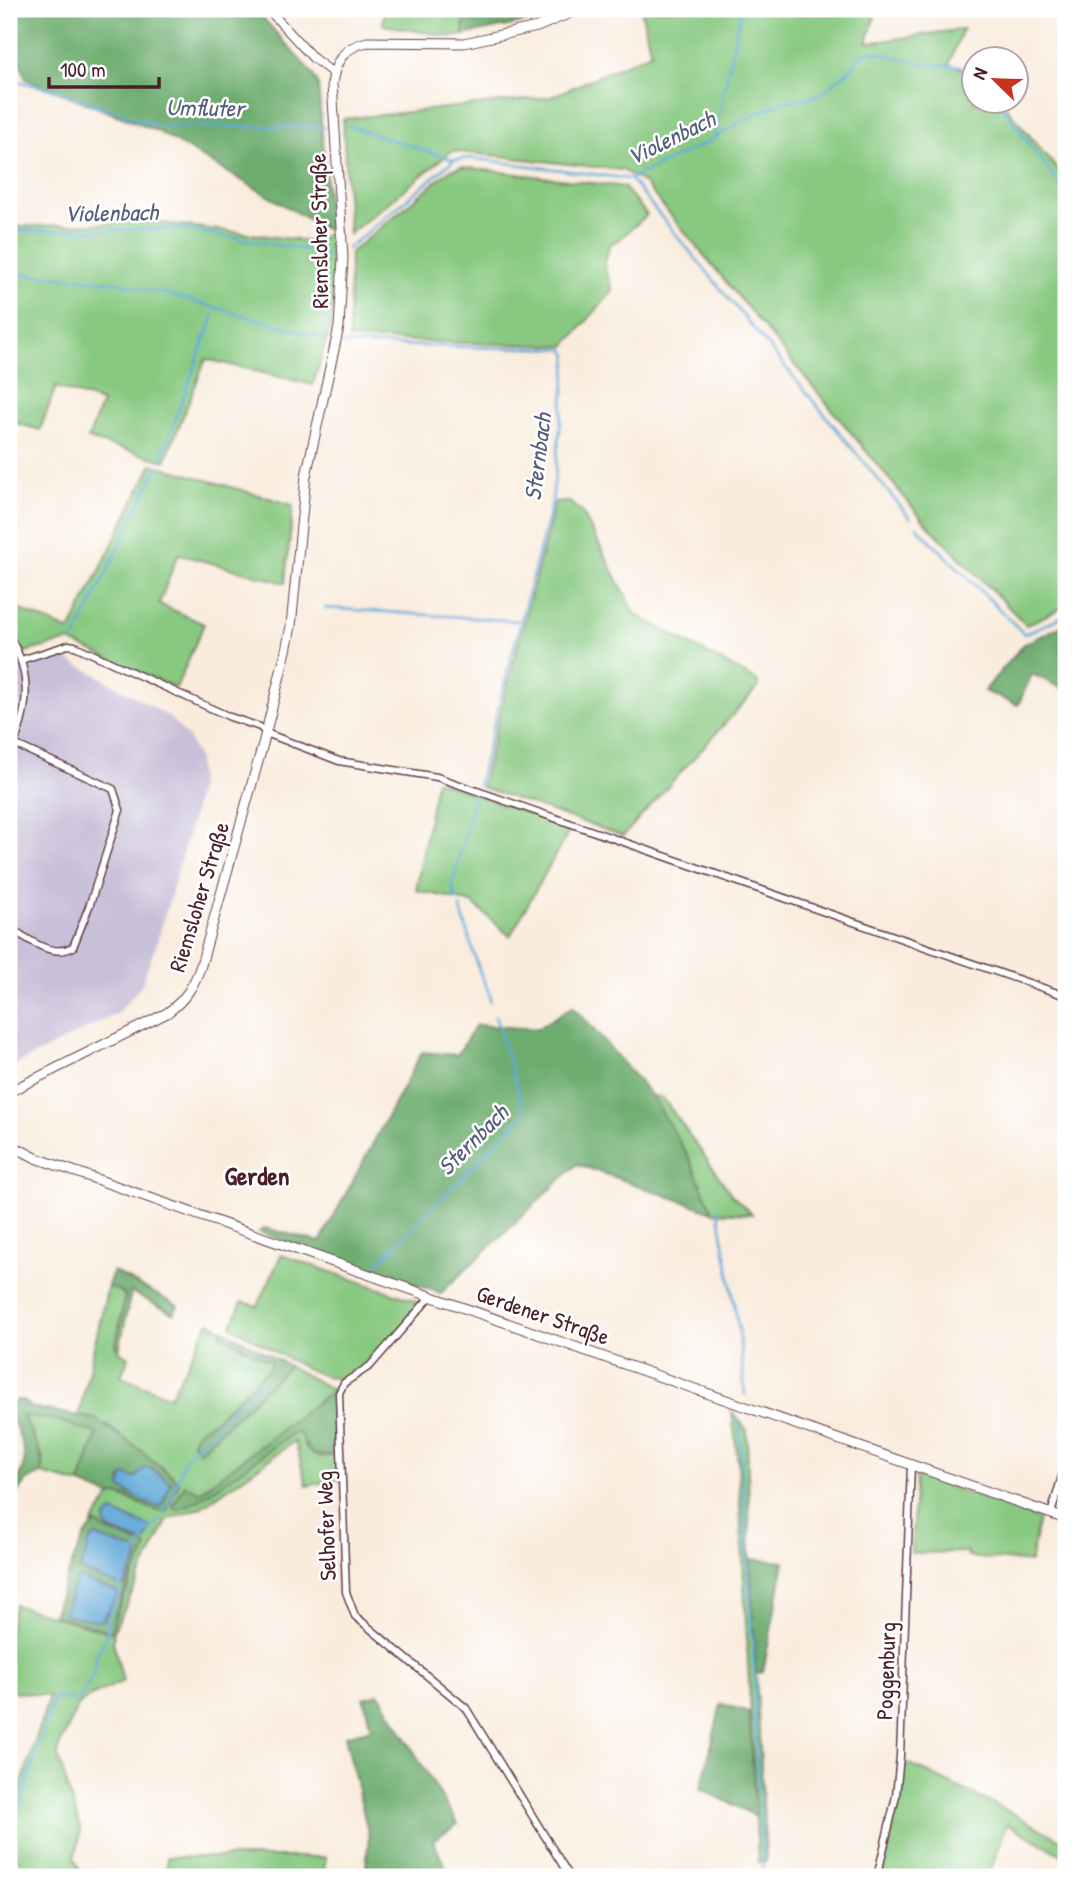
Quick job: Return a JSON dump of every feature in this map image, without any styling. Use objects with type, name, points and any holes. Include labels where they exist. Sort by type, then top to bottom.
[{"type":"main road","points":[[333,73],[341,55],[360,44],[379,41],[464,43],[537,27],[580,9]]},
{"type":"main road","name":"Riemsloher Straße","points":[[9,1092],[167,1013],[188,995],[196,981],[266,733],[291,626],[310,448],[335,350],[342,307],[343,258],[333,73]]},
{"type":"main road","name":"Gerdener Straße","points":[[9,1144],[36,1158],[1066,1519]]},
{"type":"street","points":[[268,9],[313,58],[333,73]]},
{"type":"street","points":[[9,637],[21,660],[26,703],[24,717],[9,754]]},
{"type":"street","points":[[21,660],[68,645],[75,646],[230,717],[260,727],[266,733],[339,761],[437,777],[1066,996]]},
{"type":"street","points":[[9,928],[51,951],[59,953],[73,947],[90,904],[120,810],[113,789],[14,744]]},
{"type":"street","name":"Selhofer Weg","points":[[431,1296],[370,1366],[344,1383],[339,1393],[346,1592],[355,1616],[466,1708],[570,1877]]},
{"type":"street","points":[[1051,1514],[1066,1462]]},
{"type":"street","name":"Poggenburg","points":[[877,1877],[896,1796],[900,1756],[911,1465]]},
{"type":"shaded area","points":[[9,655],[15,668],[57,655],[168,716],[188,737],[198,759],[199,786],[158,939],[141,986],[118,1013],[9,1068]]},
{"type":"green space","points":[[9,9],[255,9],[312,73],[318,84],[330,232],[157,131],[26,79],[9,34]]},
{"type":"green space","points":[[384,9],[465,9],[463,35],[452,37],[383,25]]},
{"type":"green space","points":[[465,9],[531,9],[532,21],[463,35]]},
{"type":"green space","points":[[641,9],[877,9],[867,43],[963,29],[949,64],[960,68],[960,116],[1013,116],[1066,180],[1066,606],[1026,625],[925,522],[644,183],[622,170],[452,151],[349,234],[343,119],[551,97],[651,53]]},
{"type":"green space","points":[[461,167],[624,187],[647,215],[619,240],[610,244],[604,266],[613,291],[565,346],[349,339],[350,253],[450,170]]},
{"type":"green space","points":[[155,222],[314,242],[330,232],[330,259],[334,267],[333,307],[330,328],[313,385],[206,359],[165,461],[88,439],[102,402],[56,387],[40,430],[9,421],[9,227]]},
{"type":"green space","points":[[152,464],[293,505],[285,583],[178,554],[159,604],[204,624],[176,688],[69,641],[24,652],[9,631],[9,605],[70,631]]},
{"type":"green space","points":[[555,502],[569,502],[582,512],[636,615],[758,681],[758,687],[623,836],[481,787]]},
{"type":"green space","points":[[1066,624],[1066,690],[1032,674],[1018,705],[984,691],[1024,644]]},
{"type":"green space","points":[[436,780],[570,829],[510,936],[472,903],[416,890]]},
{"type":"green space","points":[[573,1006],[652,1096],[688,1156],[713,1212],[577,1164],[441,1293],[259,1232],[265,1228],[320,1242],[422,1052],[457,1055],[476,1025],[537,1029]]},
{"type":"green space","points":[[652,1096],[663,1098],[732,1195],[752,1214],[713,1212],[687,1156]]},
{"type":"green space","points":[[281,1255],[416,1301],[416,1309],[362,1368],[342,1378],[319,1374],[231,1326],[242,1302],[258,1306]]},
{"type":"green space","points":[[113,1271],[178,1306],[174,1314],[131,1292],[119,1351],[116,1345],[125,1294],[108,1286]]},
{"type":"green space","points":[[108,1286],[125,1294],[116,1345],[119,1351],[129,1357],[121,1376],[170,1397],[209,1322],[222,1329],[220,1334],[271,1362],[269,1368],[215,1420],[204,1426],[199,1451],[289,1366],[333,1390],[200,1492],[185,1485],[173,1505],[175,1509],[296,1432],[302,1436],[304,1445],[319,1457],[337,1454],[338,1479],[307,1486],[295,1441],[200,1508],[168,1519],[114,1630],[113,1641],[123,1681],[78,1705],[57,1752],[80,1828],[74,1858],[80,1869],[58,1866],[54,1877],[31,1877],[9,1847],[9,1825],[49,1696],[9,1691],[9,1630],[15,1605],[108,1632],[147,1548],[106,1531],[96,1523],[91,1526],[114,1494],[166,1512],[173,1476],[108,1426],[79,1414]],"holes":[[[112,1512],[148,1526],[142,1541],[108,1529]]]},
{"type":"green space","points":[[222,1329],[289,1366],[200,1451],[192,1442],[196,1433],[215,1420],[269,1368],[271,1362],[220,1334]]},
{"type":"green space","points":[[333,1390],[337,1454],[324,1456],[310,1452],[302,1436],[295,1432],[198,1501],[175,1509],[173,1506],[185,1485],[200,1492]]},
{"type":"green space","points":[[16,1400],[23,1401],[30,1407],[95,1419],[143,1452],[179,1483],[166,1512],[152,1509],[124,1496],[110,1496],[80,1484],[97,1434],[57,1420],[23,1416],[39,1451],[42,1474],[27,1480],[18,1492],[11,1489],[20,1475],[25,1458],[16,1428],[9,1416],[9,1402],[13,1404]],"holes":[[[151,1468],[171,1483],[147,1503],[127,1493],[127,1476],[134,1478]]]},
{"type":"green space","points":[[732,1412],[747,1430],[750,1559],[766,1861],[758,1862],[738,1462]]},
{"type":"green space","points":[[23,1415],[57,1420],[97,1433],[80,1484],[42,1474],[43,1458]]},
{"type":"green space","points":[[916,1475],[1039,1519],[1030,1562],[968,1557],[967,1552],[911,1553]]},
{"type":"green space","points":[[96,1523],[107,1531],[147,1548],[121,1600],[112,1632],[53,1615],[77,1551]],"holes":[[[90,1541],[117,1545],[137,1552],[124,1585],[119,1586],[80,1570]],[[117,1592],[104,1619],[66,1615],[64,1612]]]},
{"type":"green space","points":[[750,1559],[784,1562],[763,1672],[756,1673]]},
{"type":"green space","points":[[379,1694],[458,1824],[433,1840],[450,1877],[365,1877],[369,1836],[345,1736],[371,1729],[364,1698]]},
{"type":"green space","points":[[721,1704],[749,1712],[756,1816],[701,1789]]},
{"type":"green space","points":[[908,1763],[1010,1812],[1066,1843],[1066,1857],[1007,1824],[988,1877],[882,1877],[900,1797],[904,1765]]},
{"type":"green space","points":[[167,1857],[326,1857],[323,1877],[166,1877]]},
{"type":"water","points":[[145,1468],[150,1468],[171,1483],[158,1507],[121,1488],[122,1477],[127,1475],[135,1478]]},
{"type":"water","points":[[112,1512],[149,1526],[151,1530],[146,1540],[142,1542],[108,1529],[105,1519]]},
{"type":"water","points":[[95,1536],[137,1551],[138,1557],[125,1585],[119,1586],[80,1570],[90,1541]]},
{"type":"water","points":[[79,1578],[117,1592],[101,1621],[66,1615],[64,1612]]},
{"type":"waterway","points":[[714,139],[741,9]]},
{"type":"waterway","name":"Violenbach","points":[[347,249],[454,160],[469,158],[630,179],[706,143],[744,120],[780,103],[819,95],[850,70],[861,55],[872,51],[930,65],[960,66]]},
{"type":"waterway","name":"Umfluter","points":[[9,79],[55,90],[157,126],[324,127]]},
{"type":"waterway","name":"Violenbach","points":[[1008,116],[1066,190]]},
{"type":"waterway","points":[[349,126],[454,160]]},
{"type":"waterway","points":[[630,179],[910,518]]},
{"type":"waterway","name":"Violenbach","points":[[9,231],[184,229],[329,254],[337,253]]},
{"type":"waterway","name":"Sternbach","points":[[9,273],[117,282],[324,338]]},
{"type":"waterway","points":[[161,458],[214,315]]},
{"type":"waterway","name":"Sternbach","points":[[341,344],[564,349],[568,355],[552,502],[478,785]]},
{"type":"waterway","points":[[74,640],[158,466]]},
{"type":"waterway","points":[[917,527],[1024,634],[1066,615]]},
{"type":"waterway","points":[[325,608],[520,621]]},
{"type":"waterway","name":"Sternbach","points":[[457,900],[452,886],[474,797]]},
{"type":"waterway","name":"Sternbach","points":[[460,907],[490,1001]]},
{"type":"waterway","name":"Sternbach","points":[[376,1265],[525,1113],[495,1016]]},
{"type":"waterway","points":[[718,1209],[739,1331],[745,1395]]},
{"type":"waterway","points":[[163,1513],[172,1497],[182,1465],[192,1449],[203,1441],[238,1403],[264,1383]]},
{"type":"waterway","points":[[739,1422],[755,1678],[755,1728],[763,1868]]},
{"type":"waterway","points":[[149,1533],[160,1519]]},
{"type":"waterway","points":[[136,1553],[143,1541]]},
{"type":"waterway","points":[[9,1842],[53,1700],[56,1697],[74,1700],[81,1697],[94,1673],[96,1656],[108,1632],[107,1618],[119,1595],[120,1584]]},
{"type":"district","name":"Gerden","points":[[257,1176]]}]
